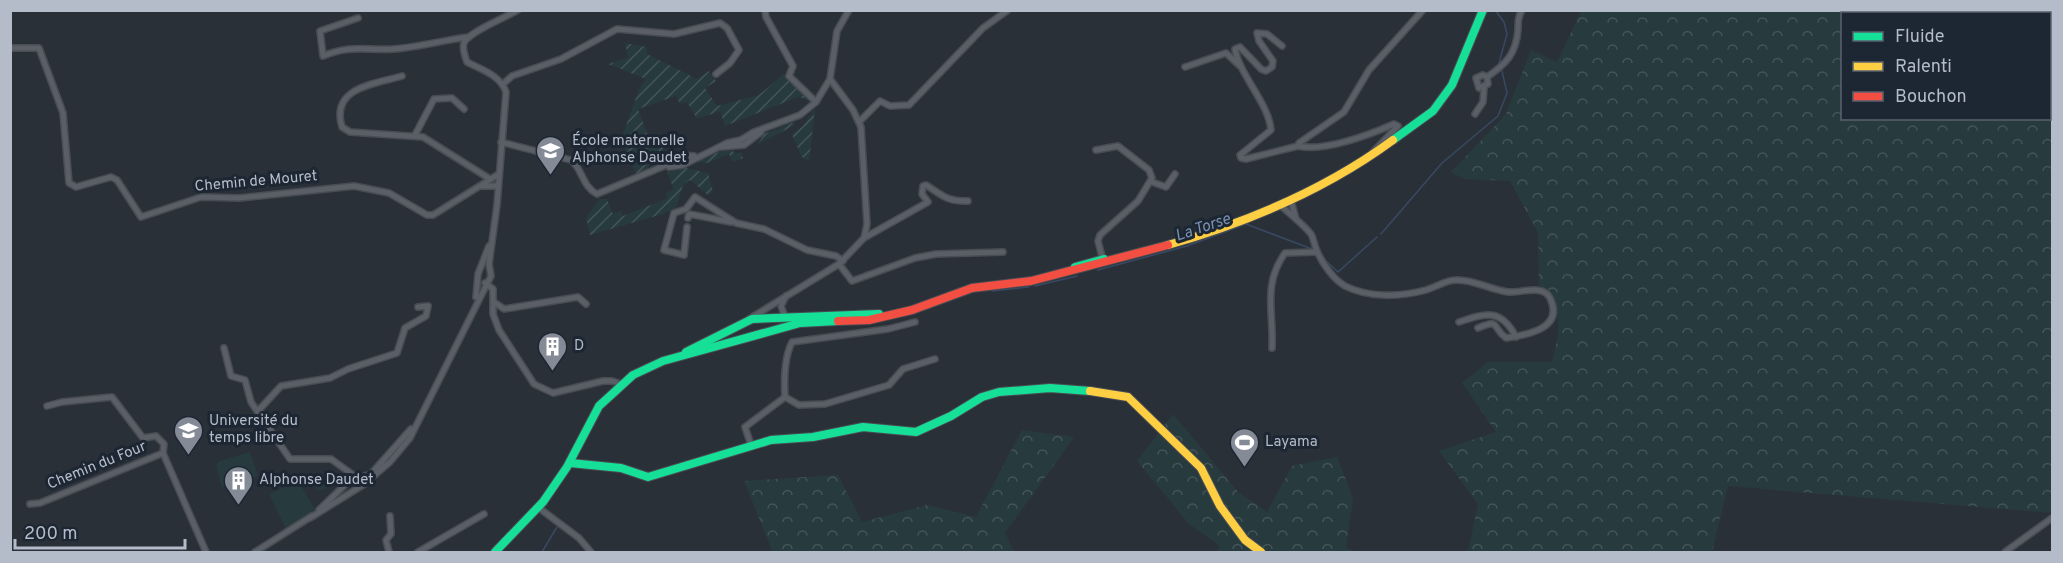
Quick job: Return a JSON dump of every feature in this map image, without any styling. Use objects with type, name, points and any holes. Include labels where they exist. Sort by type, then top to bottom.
[{"type":"main road","points":[[495,552],[539,508],[560,482],[599,406],[621,384],[645,369],[800,323],[890,316],[972,288],[1046,278],[1231,226],[1281,206],[1370,157],[1417,125],[1433,111],[1447,94],[1483,10]]},
{"type":"main road","points":[[1046,278],[1103,260],[1132,255]]},
{"type":"main road","points":[[676,358],[745,321],[785,317],[853,318]]},
{"type":"main road","points":[[766,318],[770,327],[769,333]]},
{"type":"main road","points":[[769,333],[775,318]]},
{"type":"main road","points":[[716,336],[714,344],[719,347]]},
{"type":"main road","points":[[570,463],[621,468],[648,477],[751,445],[862,427],[916,432],[951,416],[982,397],[999,392],[1050,388],[1121,394],[1128,398],[1201,468],[1220,506],[1245,540],[1261,552]]},
{"type":"street","points":[[255,552],[350,493],[361,479],[401,450],[410,438],[490,276],[491,242],[507,98],[503,84],[467,62],[463,52],[464,42],[518,10]]},
{"type":"street","points":[[765,10],[766,17],[793,66],[789,76],[816,102]]},
{"type":"street","points":[[501,142],[571,160],[577,165],[588,189],[597,194],[717,147],[744,145],[765,129],[800,115],[816,102],[830,80],[837,31],[849,10]]},
{"type":"street","points":[[859,122],[880,101],[890,106],[909,105],[983,28],[1008,10]]},
{"type":"street","points":[[1298,146],[1299,143],[1344,112],[1369,70],[1423,10]]},
{"type":"street","points":[[1487,77],[1511,57],[1517,44],[1518,16],[1522,10]]},
{"type":"street","points":[[358,18],[321,31],[323,56],[342,49],[367,46],[391,49],[469,37]]},
{"type":"street","points":[[503,84],[512,76],[561,59],[617,30],[674,34],[720,23],[727,28],[739,50],[730,63],[716,74]]},
{"type":"street","points":[[1282,46],[1267,34],[1260,32],[1257,37],[1272,57],[1272,67],[1266,71],[1238,47],[1235,53],[1254,94],[1265,107],[1271,130],[1243,151],[1241,158],[1298,146],[1312,147],[1364,137],[1394,124],[1398,126],[1398,130],[1377,146],[1370,157]]},
{"type":"street","name":"Chemin de Mouret","points":[[10,48],[39,48],[63,113],[69,183],[75,187],[111,177],[117,180],[141,217],[201,197],[239,198],[354,186],[389,193],[427,215],[433,215],[481,186]]},
{"type":"street","points":[[1185,67],[1226,53],[1242,67]]},
{"type":"street","points":[[1484,88],[1477,85],[1476,78],[1483,75],[1487,77]]},
{"type":"street","points":[[402,76],[347,95],[341,104],[342,127],[350,132],[415,135],[490,179]]},
{"type":"street","points":[[1475,114],[1483,102],[1484,88],[1488,84],[1487,77]]},
{"type":"street","points":[[830,80],[859,122],[867,224],[864,238]]},
{"type":"street","points":[[823,92],[834,86]]},
{"type":"street","points":[[415,135],[434,99],[452,98],[464,109]]},
{"type":"street","points":[[1096,150],[1118,146],[1149,170],[1152,182]]},
{"type":"street","points":[[678,163],[679,155],[686,159]]},
{"type":"street","points":[[481,186],[499,174]]},
{"type":"street","points":[[1152,182],[1166,187],[1175,174]]},
{"type":"street","points":[[1103,260],[1098,241],[1100,235],[1124,215],[1152,182]]},
{"type":"street","points":[[745,321],[841,262],[864,238],[928,202],[922,194],[923,186],[926,185],[937,195],[957,202],[968,201]]},
{"type":"street","points":[[481,186],[498,186]]},
{"type":"street","points":[[687,227],[684,255],[664,250],[674,213],[686,209],[695,197],[736,223]]},
{"type":"street","points":[[1291,201],[1297,221]]},
{"type":"street","points":[[1281,206],[1310,233],[1317,252],[1331,274],[1344,285],[1383,295],[1427,290],[1454,280],[1468,280],[1493,290],[1545,292],[1552,304],[1553,314],[1548,325],[1538,333],[1506,338],[1492,322],[1478,328]]},
{"type":"street","points":[[688,218],[688,214],[764,229],[807,250],[836,256],[852,281],[915,258],[936,254],[1003,252]]},
{"type":"street","points":[[475,303],[478,274],[491,242]]},
{"type":"street","points":[[1272,348],[1269,294],[1278,262],[1285,253],[1317,252]]},
{"type":"street","points":[[485,283],[493,289],[493,314],[499,330],[534,384],[553,393],[604,381],[621,384]]},
{"type":"street","points":[[784,296],[781,306],[785,317]]},
{"type":"street","points":[[775,318],[784,296]]},
{"type":"street","points":[[494,302],[504,309],[578,297],[586,304]]},
{"type":"street","points":[[258,411],[281,386],[330,378],[348,369],[397,353],[405,328],[426,316],[428,306],[418,307]]},
{"type":"street","points":[[1459,322],[1488,314],[1500,316],[1509,324],[1516,337]]},
{"type":"street","points":[[853,318],[854,334]]},
{"type":"street","points":[[785,397],[788,350],[792,342],[854,334],[915,322]]},
{"type":"street","points":[[224,348],[231,376],[245,380],[251,402],[290,459],[302,461],[331,459],[361,479]]},
{"type":"street","points":[[785,397],[799,405],[825,404],[889,385],[903,369],[935,359]]},
{"type":"street","points":[[47,406],[62,402],[112,397],[143,438],[156,436],[164,444],[163,453]]},
{"type":"street","points":[[751,445],[745,427],[785,397]]},
{"type":"street","name":"Chemin du Four","points":[[30,504],[40,503],[163,453],[206,552]]},
{"type":"street","points":[[344,466],[350,493]]},
{"type":"street","points":[[310,518],[347,483],[361,479]]},
{"type":"street","points":[[539,508],[579,538],[591,552]]},
{"type":"street","points":[[418,552],[484,513]]},
{"type":"street","points":[[389,552],[386,540],[391,534],[390,516]]},
{"type":"street","points":[[2004,552],[2052,518]]},
{"type":"street","points":[[248,552],[280,538]]},
{"type":"green space","points":[[1581,11],[2052,11],[2052,513],[1728,486],[1712,552],[1468,552],[1478,504],[1439,451],[1496,432],[1462,383],[1488,362],[1552,362],[1557,340],[1558,320],[1553,303],[1539,285],[1538,233],[1510,181],[1465,179],[1451,172],[1506,114],[1531,50],[1557,62]]},
{"type":"green space","points":[[625,43],[647,47],[647,54],[697,79],[709,71],[716,81],[705,88],[717,106],[759,95],[784,74],[812,101],[798,97],[725,126],[720,111],[697,119],[687,102],[680,104],[676,96],[638,109],[652,146],[660,144],[668,156],[648,166],[649,170],[637,175],[621,140],[639,89],[646,79],[608,64],[628,58]]},
{"type":"green space","points":[[815,108],[809,162],[801,156],[792,134],[803,126]]},
{"type":"green space","points":[[795,122],[793,126],[757,145],[764,134]]},
{"type":"green space","points":[[724,150],[733,151],[735,154],[741,152],[743,158],[732,162],[729,154],[707,163],[695,162]]},
{"type":"green space","points":[[682,167],[708,173],[713,192],[708,195],[690,180],[683,185],[676,208],[663,214],[590,235],[586,218],[599,199],[607,199],[613,214],[621,211],[623,216],[668,198],[666,193],[674,189],[667,173]]},
{"type":"green space","points":[[1173,414],[1239,493],[1267,512],[1292,466],[1337,457],[1353,498],[1346,548],[1357,552],[1217,552],[1219,545],[1189,524],[1137,461]]},
{"type":"green space","points":[[1022,430],[1074,437],[1005,533],[1014,552],[768,552],[772,550],[744,481],[838,475],[862,522],[927,505],[976,517]]},
{"type":"green space","points":[[250,452],[258,476],[222,487],[216,466],[219,461]]},
{"type":"green space","points":[[327,472],[337,474],[325,489],[318,490],[312,484],[313,480]]},
{"type":"green space","points":[[298,481],[315,509],[286,529],[269,494]]},
{"type":"waterway","points":[[1495,10],[1504,22],[1507,34],[1499,63]]},
{"type":"waterway","points":[[1381,234],[1442,163],[1498,116],[1507,93],[1502,71]]},
{"type":"waterway","name":"La Torse","points":[[1098,270],[1187,246],[1246,224],[1312,249]]},
{"type":"waterway","points":[[1319,249],[1325,260],[1338,272],[1377,237]]},
{"type":"waterway","name":"La Torse","points":[[1035,286],[1077,276]]},
{"type":"waterway","name":"La Torse","points":[[992,291],[1029,287]]},
{"type":"waterway","name":"La Torse","points":[[542,552],[557,527]]},
{"type":"traffic: fast","points":[[1393,140],[1433,111],[1452,85],[1483,10]]},
{"type":"traffic: fast","points":[[1075,267],[1104,259]]},
{"type":"traffic: fast","points":[[686,352],[752,319],[879,314]]},
{"type":"traffic: fast","points":[[495,552],[543,502],[567,467],[599,406],[633,375],[663,361],[800,323],[838,321]]},
{"type":"traffic: fast","points":[[570,463],[621,468],[648,477],[771,440],[813,437],[863,427],[916,432],[951,416],[982,397],[999,392],[1050,388],[1090,391]]},
{"type":"traffic: slow","points":[[1168,245],[1228,226],[1285,203],[1341,174],[1393,140]]},
{"type":"traffic: slow","points":[[1090,391],[1128,397],[1201,468],[1220,506],[1245,540],[1261,552]]},
{"type":"traffic: jam","points":[[838,321],[869,320],[912,310],[972,288],[1031,281],[1168,245]]},
{"type":"place","name":"École maternelle Alphonse Daudet","points":[[551,176]]},
{"type":"place","name":"D","points":[[553,372]]},
{"type":"place","name":"Université du temps libre","points":[[188,456]]},
{"type":"place","name":"Layama","points":[[1244,468]]},
{"type":"place","name":"Alphonse Daudet","points":[[238,506]]}]
